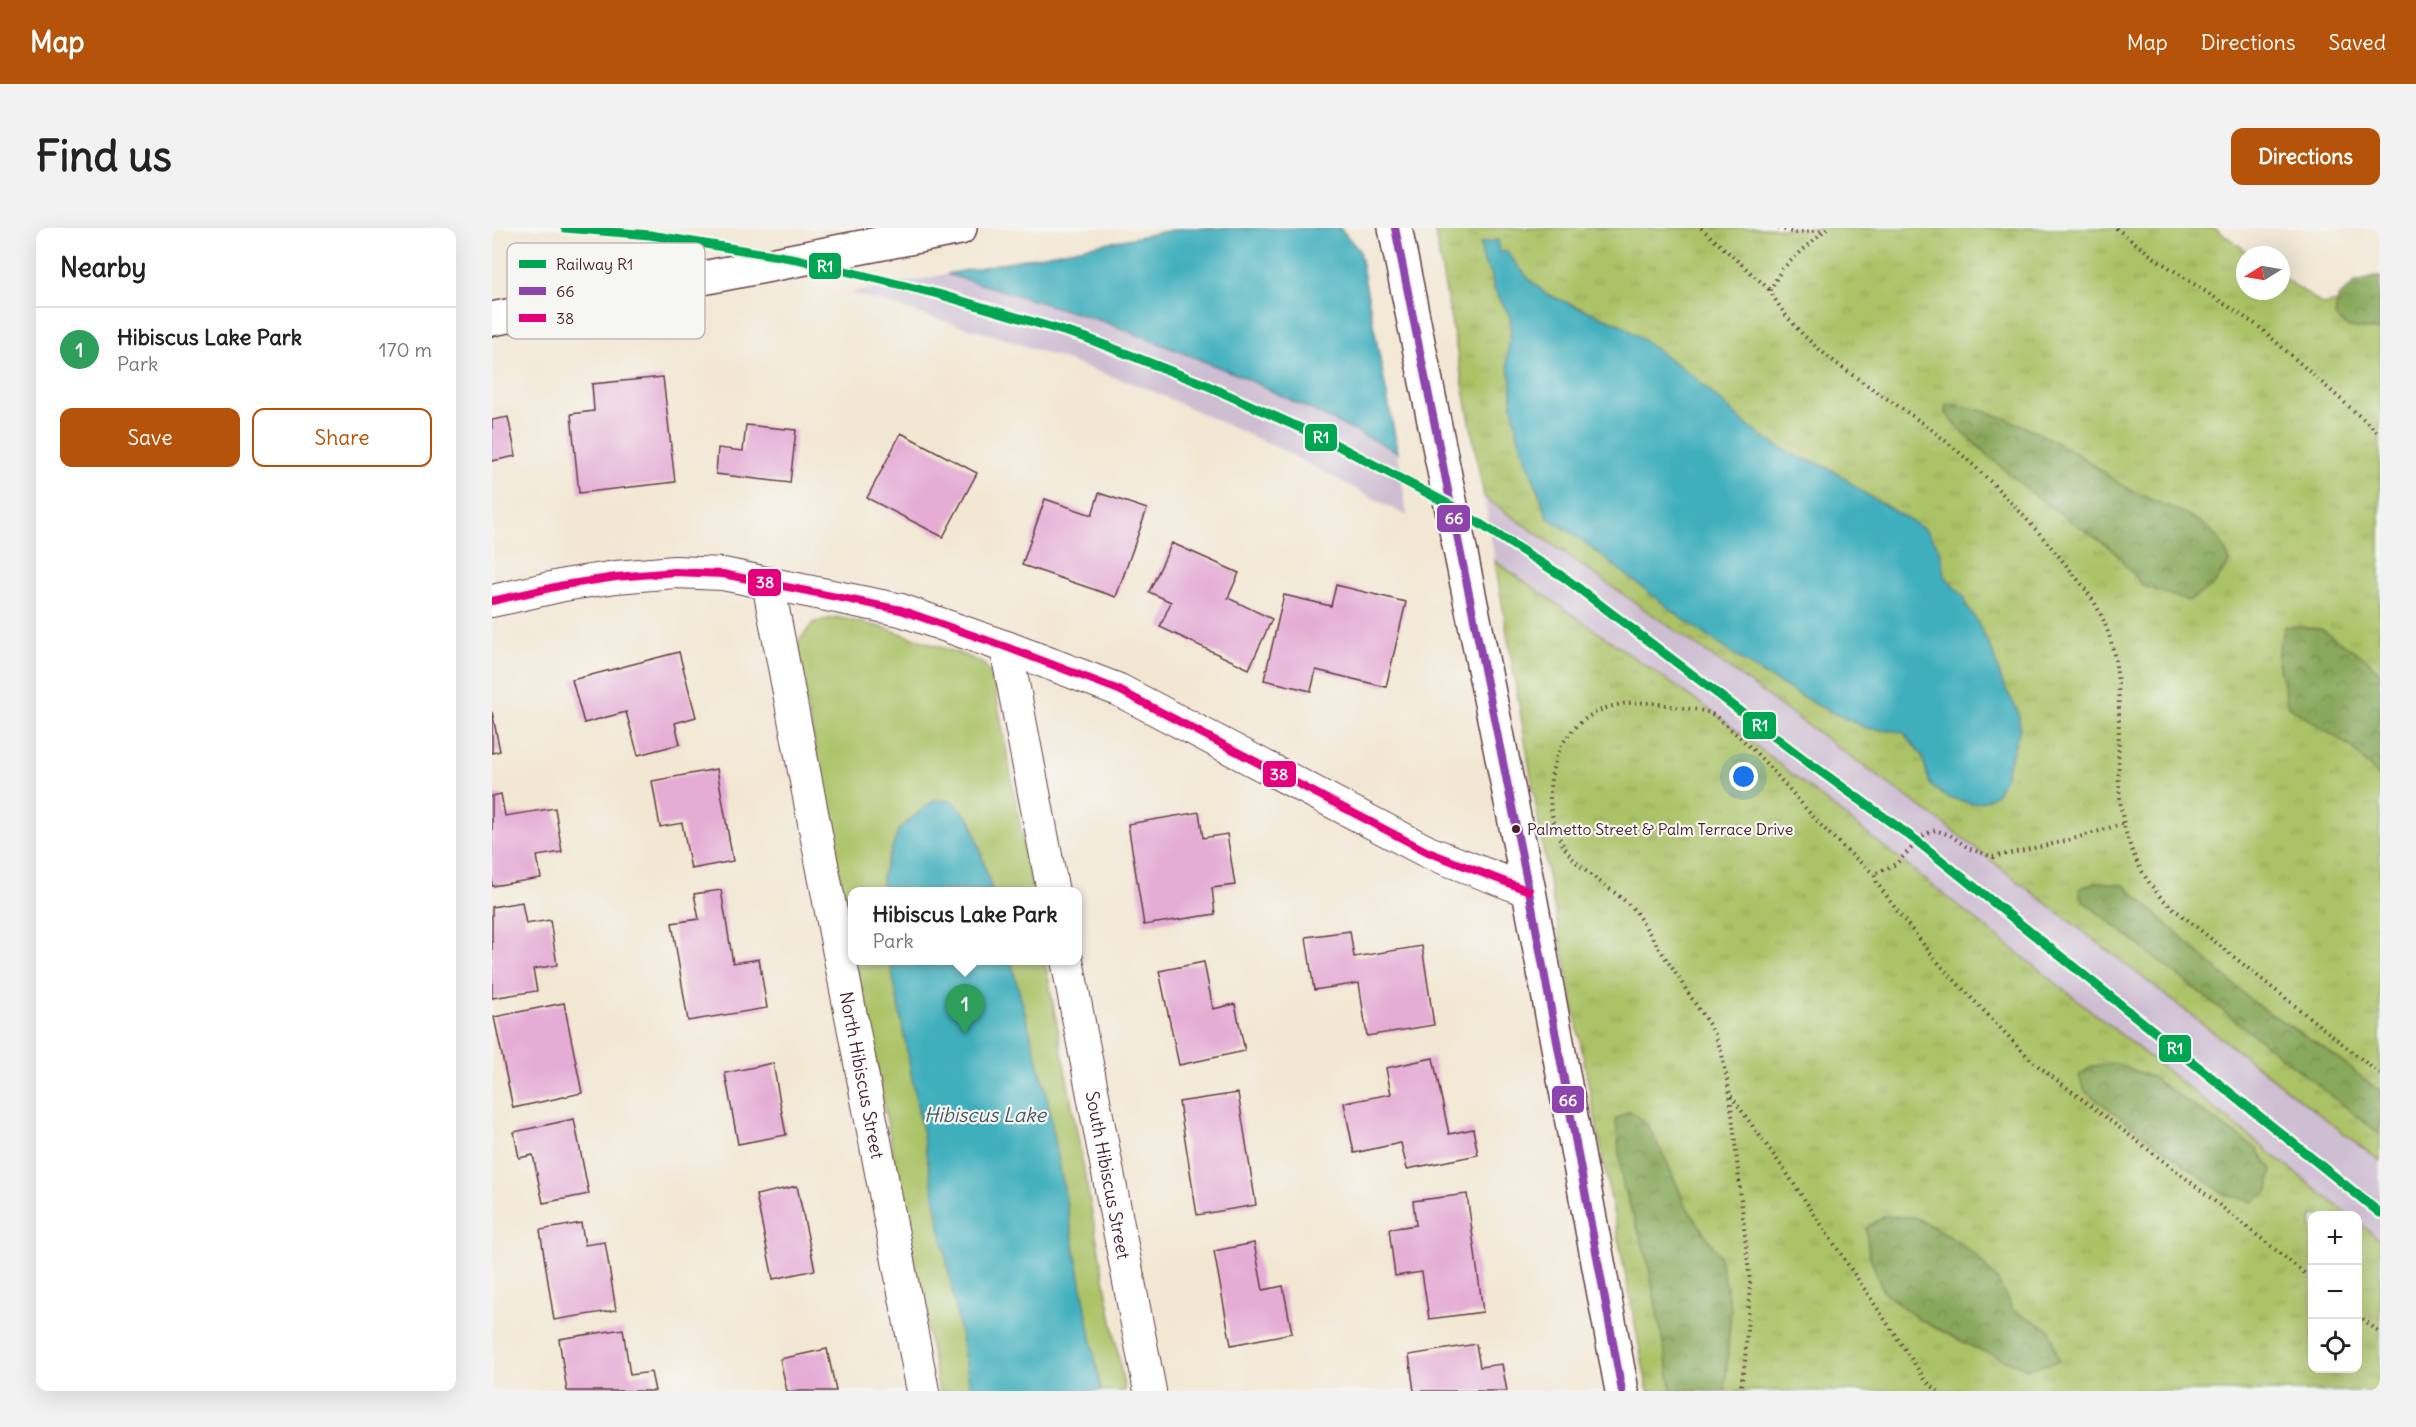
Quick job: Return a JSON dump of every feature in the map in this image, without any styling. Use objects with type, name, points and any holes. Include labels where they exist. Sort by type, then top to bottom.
[{"type":"street","points":[[705,278],[960,228]]},
{"type":"street","points":[[1395,228],[1529,891],[1622,1391]]},
{"type":"street","points":[[492,319],[507,316]]},
{"type":"street","points":[[492,601],[606,579],[675,572],[723,574],[901,610],[1119,690],[1428,852],[1529,891]]},
{"type":"street","name":"North Hibiscus Street","points":[[768,583],[923,1391]]},
{"type":"street","points":[[1006,647],[1052,887]]},
{"type":"street","name":"South Hibiscus Street","points":[[1067,965],[1150,1391]]},
{"type":"path","points":[[1701,228],[1770,290],[1777,305],[1820,349],[1937,433],[1973,464],[2040,534],[2096,605],[2113,648],[2118,676],[2119,792],[2122,824],[2132,854],[2159,896],[2380,1074]]},
{"type":"path","points":[[1778,228],[1794,233],[1825,229]]},
{"type":"path","points":[[2116,228],[2156,259],[2258,326],[2380,434]]},
{"type":"path","points":[[1770,290],[1782,269],[1825,229]]},
{"type":"path","points":[[1740,1391],[1745,1362],[1750,1283],[1730,1095],[1722,1054],[1715,1034],[1635,911],[1626,901],[1583,871],[1569,857],[1558,834],[1551,807],[1550,783],[1554,758],[1564,740],[1578,724],[1595,713],[1616,705],[1656,703],[1711,713],[1759,754],[1832,838],[1874,874],[1900,916],[1940,965],[2033,1062],[2308,1275]]},
{"type":"path","points":[[1874,874],[1896,864],[1925,834],[1935,830],[1950,835],[1968,848],[1993,857],[2066,841],[2122,824]]},
{"type":"path","points":[[1730,1095],[1788,1175],[1926,1381],[1938,1391]]},
{"type":"path","points":[[2362,1318],[2380,1333]]},
{"type":"shaded area","points":[[947,274],[1105,322],[1241,376],[1398,452],[1407,516],[1280,449],[1148,389],[1005,339],[850,293]]},
{"type":"shaded area","points":[[1484,497],[1733,671],[1944,824],[2380,1161],[2380,1240],[2362,1225],[2362,1211],[2344,1211],[1716,714],[1495,561]]},
{"type":"green space","points":[[1434,228],[2215,228],[2240,246],[2236,246],[2236,300],[2290,300],[2290,282],[2323,305],[2380,295],[2380,1161],[1944,824],[1733,671],[1484,497]]},
{"type":"green space","points":[[2380,276],[2380,331],[2349,328],[2335,317],[2338,298],[2356,282]]},
{"type":"green space","points":[[1947,404],[1998,415],[2065,447],[2125,487],[2199,522],[2219,539],[2230,561],[2213,586],[2188,601],[2143,586],[2114,551],[2029,491],[1964,434],[1946,413]]},
{"type":"green space","points":[[1495,561],[1716,714],[2344,1211],[2308,1211],[2308,1373],[2362,1373],[2362,1225],[2380,1240],[2380,1391],[1648,1391],[1545,860]]},
{"type":"green space","points":[[836,617],[885,628],[984,664],[993,677],[1031,887],[848,887],[848,920],[799,665],[799,641],[813,623]]},
{"type":"green space","points":[[2285,626],[2321,629],[2369,661],[2380,674],[2380,778],[2351,747],[2288,706],[2277,657]]},
{"type":"green space","points":[[2095,882],[2124,885],[2254,1003],[2324,1048],[2380,1091],[2380,1134],[2083,901],[2079,889]]},
{"type":"green space","name":"Hibiscus Lake","points":[[857,965],[1046,965],[1125,1391],[939,1391]]},
{"type":"green space","points":[[2116,1064],[2151,1077],[2257,1149],[2272,1170],[2269,1190],[2253,1202],[2224,1194],[2086,1092],[2079,1076],[2092,1066]]},
{"type":"green space","points":[[1630,1111],[1647,1124],[1686,1206],[1719,1255],[1731,1308],[1725,1391],[1672,1391],[1647,1258],[1622,1181],[1616,1119]]},
{"type":"green space","points":[[1885,1216],[1914,1217],[1945,1233],[1975,1255],[1998,1281],[2013,1310],[2050,1330],[2059,1361],[2028,1369],[1971,1346],[1918,1319],[1883,1291],[1869,1254],[1866,1228]]},
{"type":"water","points":[[1183,228],[1340,228],[1359,250],[1398,452],[1241,376],[1105,322],[947,274]]},
{"type":"water","points":[[1498,240],[1500,252],[1506,251],[1528,278],[1546,294],[1622,325],[1693,376],[1749,427],[1777,446],[1839,474],[1861,491],[1924,529],[1936,543],[1942,557],[1945,576],[1964,597],[1966,606],[1974,616],[1992,650],[2002,682],[2018,711],[2020,728],[2004,780],[1997,793],[1985,801],[1971,803],[1947,797],[1930,784],[1922,756],[1903,732],[1866,728],[1817,705],[1758,671],[1683,619],[1576,536],[1548,518],[1518,436],[1512,405],[1512,386],[1507,359],[1511,329],[1510,316],[1493,287],[1492,275],[1484,263],[1480,243]]},
{"type":"water","points":[[934,800],[952,801],[972,822],[991,887],[882,887],[882,875],[899,829]]},
{"type":"water","name":"Hibiscus Lake","points":[[891,965],[1012,965],[1046,1091],[1101,1391],[971,1391]]},
{"type":"building","points":[[663,377],[675,482],[579,493],[571,414],[594,411],[592,384]]},
{"type":"building","points":[[508,417],[516,456],[492,461],[492,420]]},
{"type":"building","points":[[746,425],[796,430],[790,483],[716,474],[718,448],[743,451]]},
{"type":"building","points":[[901,433],[977,473],[943,537],[867,498]]},
{"type":"building","points":[[1099,493],[1147,509],[1116,597],[1022,565],[1045,499],[1092,515]]},
{"type":"building","points":[[1172,543],[1239,573],[1228,598],[1272,619],[1249,669],[1160,627],[1171,602],[1149,592]]},
{"type":"building","points":[[1336,585],[1406,602],[1386,687],[1316,670],[1311,691],[1264,680],[1284,595],[1331,606]]},
{"type":"building","points":[[679,652],[696,717],[675,723],[680,744],[638,755],[626,712],[584,723],[572,680]]},
{"type":"building","points":[[492,712],[500,751],[492,753]]},
{"type":"building","points":[[717,769],[733,861],[691,869],[682,823],[660,827],[652,781]]},
{"type":"building","points":[[501,794],[505,816],[555,808],[562,852],[537,856],[541,878],[492,886],[492,796]]},
{"type":"building","points":[[1199,812],[1203,838],[1227,834],[1235,885],[1212,888],[1215,914],[1144,925],[1128,824]]},
{"type":"building","points":[[721,890],[733,963],[759,959],[767,1008],[688,1021],[672,923],[699,919],[694,894]]},
{"type":"building","points":[[522,902],[526,924],[550,920],[557,965],[533,969],[537,991],[492,998],[492,907]]},
{"type":"building","points":[[1350,931],[1354,957],[1422,946],[1434,1025],[1367,1036],[1359,983],[1314,990],[1306,937]]},
{"type":"building","points":[[1204,962],[1213,1009],[1235,1004],[1245,1051],[1179,1065],[1159,971]]},
{"type":"building","points":[[564,1003],[582,1093],[513,1108],[494,1017]]},
{"type":"building","points":[[1433,1058],[1449,1134],[1473,1129],[1478,1155],[1407,1169],[1401,1143],[1354,1153],[1344,1103],[1391,1094],[1386,1068]]},
{"type":"building","points":[[773,1063],[786,1135],[738,1144],[725,1073]]},
{"type":"building","points":[[1238,1093],[1256,1205],[1197,1215],[1179,1102]]},
{"type":"building","points":[[574,1119],[589,1194],[543,1203],[533,1155],[519,1158],[514,1132]]},
{"type":"building","points":[[797,1186],[815,1270],[773,1279],[756,1195]]},
{"type":"building","points":[[1467,1194],[1483,1312],[1429,1319],[1422,1272],[1395,1276],[1389,1229],[1416,1225],[1413,1201]]},
{"type":"building","points":[[581,1223],[585,1245],[605,1242],[616,1310],[554,1320],[540,1230]]},
{"type":"building","points":[[1254,1243],[1263,1290],[1283,1286],[1292,1333],[1231,1345],[1214,1251]]},
{"type":"building","points":[[623,1329],[630,1375],[651,1372],[655,1391],[567,1391],[559,1339]]},
{"type":"building","points":[[1476,1344],[1480,1367],[1502,1364],[1507,1391],[1414,1391],[1409,1355]]},
{"type":"building","points":[[827,1349],[836,1391],[787,1391],[780,1359]]},
{"type":"rail line","name":"R1","points":[[565,228],[650,235],[699,243]]},
{"type":"rail line","name":"R1","points":[[705,244],[797,259],[938,294],[1084,337],[1206,385],[1329,441],[1452,506],[1565,578],[1805,760],[1917,841],[2380,1213]]},
{"type":"transit line","name":"66","points":[[1395,228],[1529,891],[1622,1391]]},
{"type":"transit line","name":"38","points":[[492,601],[564,585],[616,577],[675,572],[723,574],[901,610],[1119,690],[1428,852],[1529,891]]},
{"type":"place","name":"Palmetto Street & Palm Terrace Drive","points":[[1516,829]]},
{"type":"place","name":"Hibiscus Lake Park","points":[[965,1034]]}]
